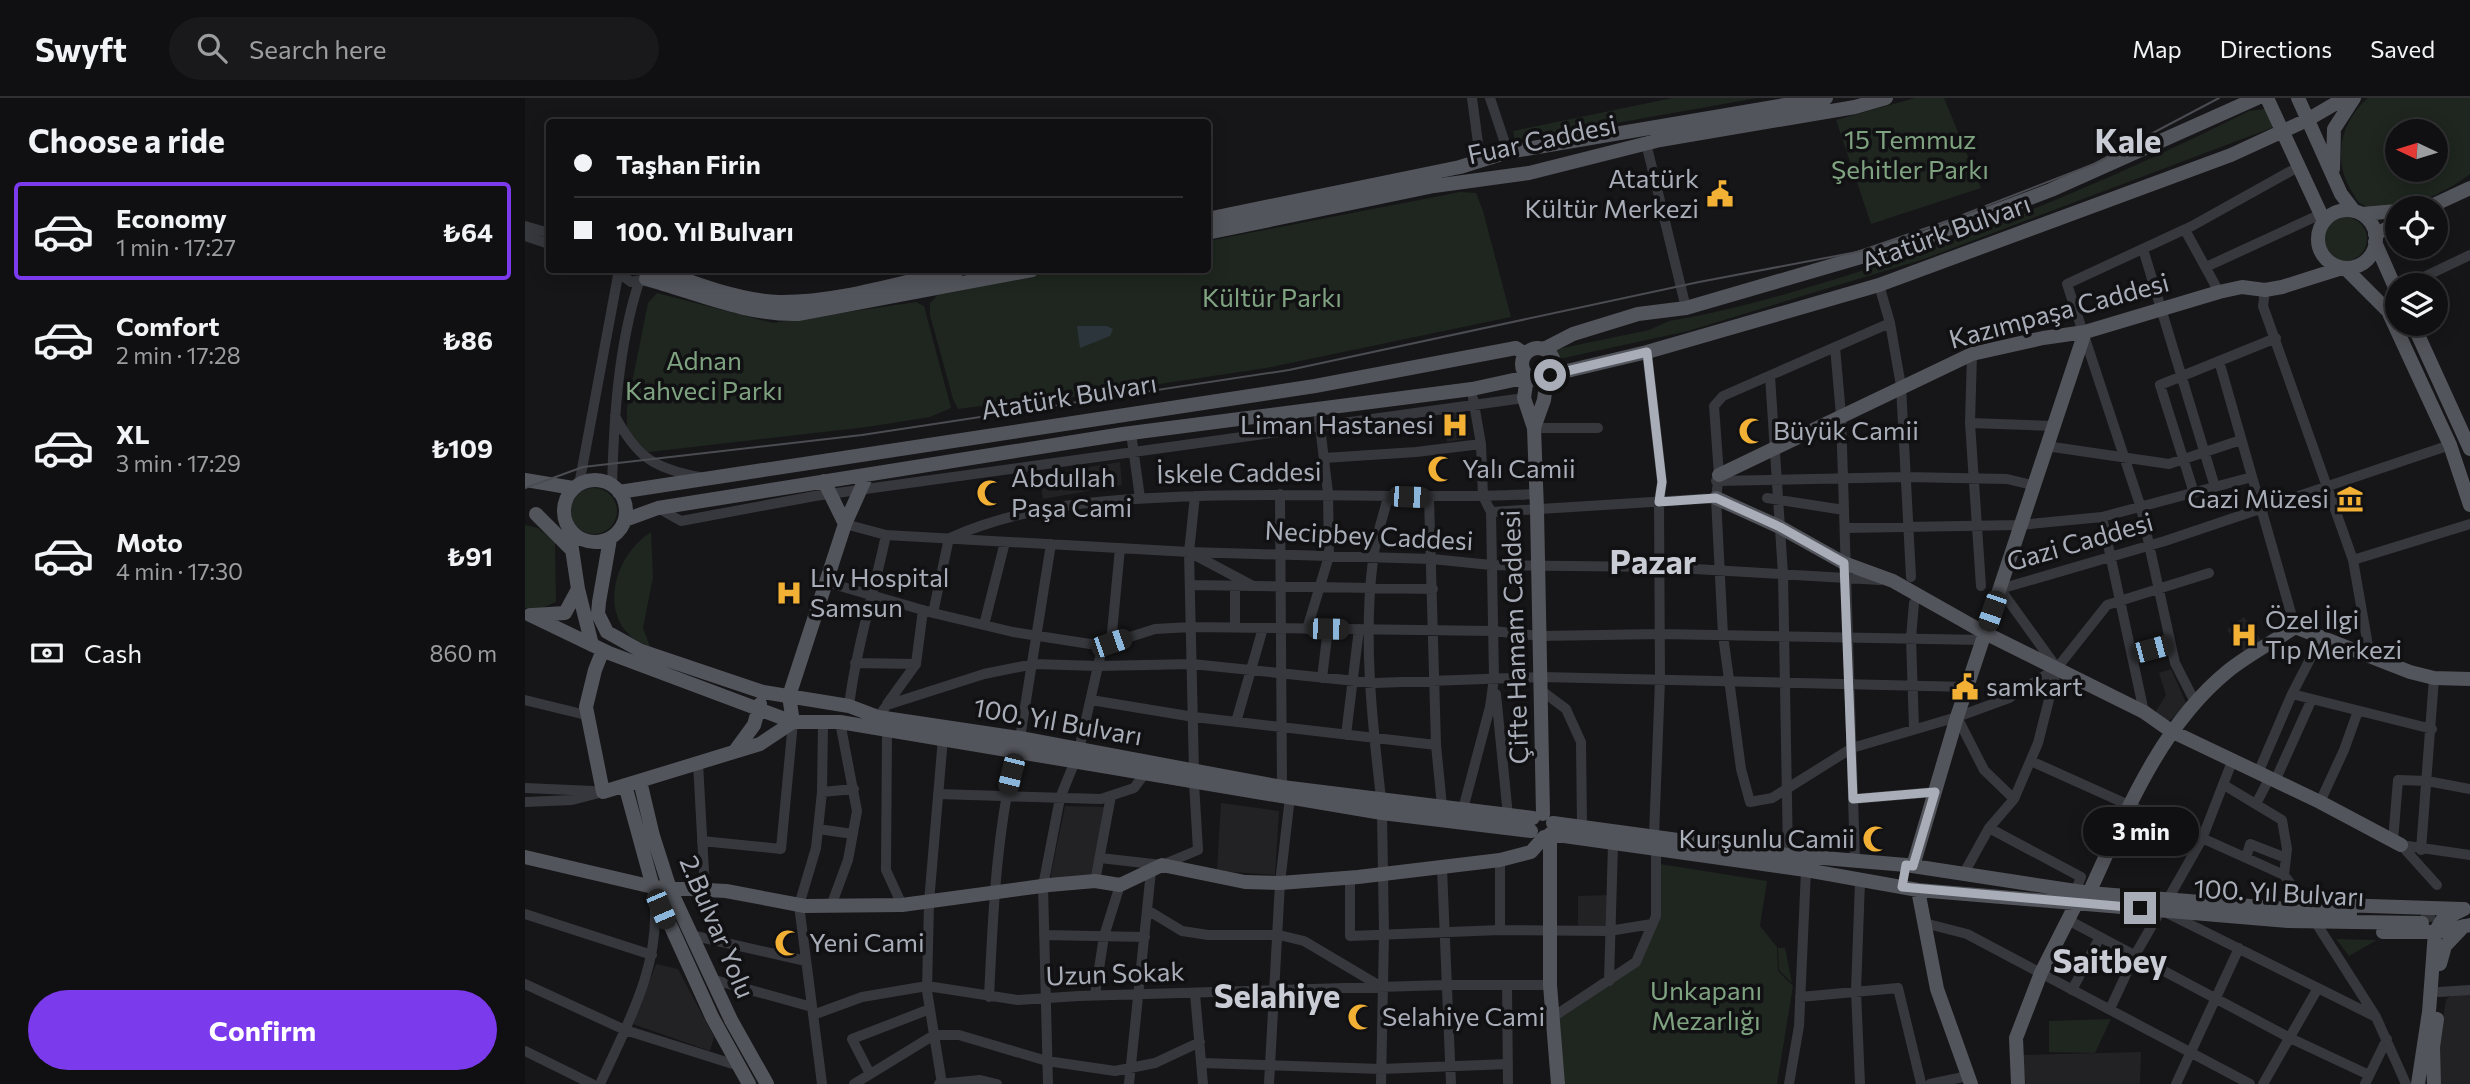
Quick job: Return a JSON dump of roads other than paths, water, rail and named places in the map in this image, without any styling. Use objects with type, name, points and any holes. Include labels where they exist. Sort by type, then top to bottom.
[{"type":"main road","name":"Fuar Caddesi","points":[[1211,218],[1460,167],[1508,152],[1826,98]]},
{"type":"main road","name":"Fuar Caddesi","points":[[1211,232],[1434,186],[1529,173],[1646,143],[1855,107],[1887,98]]},
{"type":"main road","name":"Atatürk Bulvarı","points":[[1544,349],[1573,334],[1638,314],[1686,308],[1916,241],[2051,190],[2257,98]]},
{"type":"main road","points":[[2267,98],[2323,217],[2318,238],[2323,256],[2339,266],[2388,311],[2450,445],[2470,505]]},
{"type":"main road","points":[[2298,98],[2334,177],[2375,238],[2390,273]]},
{"type":"main road","name":"Atatürk Bulvarı","points":[[1549,376],[1647,352],[1879,285],[2231,155],[2307,120],[2345,98]]},
{"type":"main road","points":[[2334,177],[2334,129],[2354,98]]},
{"type":"main road","points":[[1524,150],[1531,153],[1533,160],[1529,173]]},
{"type":"main road","points":[[1480,159],[1479,171],[1486,180]]},
{"type":"main road","points":[[2448,199],[2470,188]]},
{"type":"main road","points":[[2323,217],[2338,212],[2385,212]]},
{"type":"main road","points":[[2339,266],[2360,265],[2368,259],[2375,238],[2385,232]]},
{"type":"main road","name":"Kazımpaşa Caddesi","points":[[1718,478],[1775,446],[1972,354],[2043,338],[2085,332],[2219,292],[2242,288],[2265,290],[2282,279],[2339,266]]},
{"type":"main road","points":[[670,273],[747,297],[778,302],[807,300],[943,273]]},
{"type":"main road","points":[[645,277],[743,310],[770,315],[799,314],[1016,273]]},
{"type":"main road","points":[[1902,887],[1935,792],[2032,485],[2085,332]]},
{"type":"main road","points":[[2418,336],[2470,449]]},
{"type":"main road","name":"Atatürk Bulvarı","points":[[615,489],[708,479],[1120,413],[1315,386],[1516,348],[1525,354]]},
{"type":"main road","points":[[1534,428],[1545,400],[1553,357],[1544,349],[1534,348],[1525,354],[1522,368],[1528,377],[1537,380],[1549,376]]},
{"type":"main road","name":"Atatürk Bulvarı","points":[[625,520],[658,508],[826,488],[867,475],[1131,433],[1318,407],[1473,396],[1528,377]]},
{"type":"main road","name":"Çifte Hamam Caddesi","points":[[1528,377],[1525,401],[1534,428],[1537,510],[1542,684],[1542,826],[1551,928],[1550,985],[1558,1084]]},
{"type":"main road","points":[[1525,401],[1545,400]]},
{"type":"main road","points":[[525,480],[576,487],[599,480],[615,489],[626,506],[625,520],[610,539],[586,715],[603,792],[760,744],[793,722],[789,696],[845,524],[867,475]]},
{"type":"main road","points":[[576,487],[564,505],[578,589],[594,643]]},
{"type":"main road","points":[[826,488],[845,524]]},
{"type":"main road","points":[[1716,498],[1757,519],[1780,527],[1845,570],[1893,581],[1984,637],[2057,668],[2144,712],[2171,731],[2320,802],[2397,843]]},
{"type":"main road","points":[[530,513],[567,524],[589,542],[610,539]]},
{"type":"main road","points":[[530,513],[572,550]]},
{"type":"main road","points":[[528,614],[565,613],[578,589]]},
{"type":"main road","name":"100. Yıl Bulvarı","points":[[528,614],[793,722],[882,723],[1286,792],[1382,813],[1542,826],[1582,825],[1655,843],[1922,890],[2081,895]]},
{"type":"main road","name":"100. Yıl Bulvarı","points":[[598,614],[607,632],[641,651],[763,692],[849,706],[882,723],[943,738],[1018,745]]},
{"type":"main road","points":[[2018,1084],[2016,1038],[2041,973],[2171,731],[2227,671],[2295,627],[2369,657],[2434,678],[2470,679]]},
{"type":"main road","points":[[735,751],[754,725],[763,692]]},
{"type":"main road","name":"100. Yıl Bulvarı","points":[[1077,756],[1143,776],[1194,778]]},
{"type":"main road","name":"2.Bulvar Yolu","points":[[641,781],[653,836],[670,889],[730,1020],[767,1084]]},
{"type":"main road","name":"2.Bulvar Yolu","points":[[625,785],[653,887],[736,1065],[749,1084]]},
{"type":"main road","name":"100. Yıl Bulvarı","points":[[1286,792],[1381,798],[1508,816],[1613,844],[1655,843],[1929,868],[2081,895],[2165,905],[2287,915],[2419,920]]},
{"type":"main road","points":[[525,857],[653,887],[705,890],[799,905],[902,905],[1095,881],[1119,885],[1156,868],[1215,878],[1280,883],[1443,868],[1500,860],[1531,852],[1542,826]]},
{"type":"main road","points":[[1929,868],[1922,890],[1924,922],[1937,989],[1969,1080]]},
{"type":"main road","points":[[2287,915],[2305,903],[2419,920],[2438,930],[2467,925]]},
{"type":"main road","points":[[2287,915],[2318,926],[2419,920],[2467,909]]},
{"type":"main road","points":[[2434,1084],[2433,1047],[2439,992],[2438,930],[2442,919],[2467,909]]},
{"type":"main road","points":[[2419,920],[2429,913],[2438,930]]},
{"type":"main road","points":[[2419,920],[2423,936],[2437,955]]},
{"type":"main road","points":[[2418,1084],[2437,955],[2452,936],[2467,925]]},
{"type":"street","points":[[1472,98],[1480,159]]},
{"type":"street","points":[[1490,98],[1508,152]]},
{"type":"street","points":[[1646,143],[1686,308]]},
{"type":"street","points":[[2196,704],[2175,663],[2141,508],[2067,284],[2185,230],[2298,167]]},
{"type":"street","points":[[2206,267],[2323,217]]},
{"type":"street","points":[[525,226],[546,232]]},
{"type":"street","points":[[2185,230],[2219,292]]},
{"type":"street","points":[[525,236],[546,243]]},
{"type":"street","points":[[2143,249],[2215,487]]},
{"type":"street","points":[[2432,273],[2470,255]]},
{"type":"street","points":[[576,487],[617,273]]},
{"type":"street","points":[[615,489],[614,414],[629,317],[645,277],[624,279],[620,273]]},
{"type":"street","points":[[1879,285],[1890,323],[1901,386],[1911,578]]},
{"type":"street","points":[[2265,290],[2263,306],[2353,560],[2369,657]]},
{"type":"street","points":[[1890,323],[1723,396],[1714,406],[1723,635],[1741,769],[1750,802],[1772,798],[1852,748],[1957,717],[2009,698],[2057,668],[2107,605],[2209,573]]},
{"type":"street","points":[[2194,493],[2160,385],[2276,338]]},
{"type":"street","points":[[1835,347],[1841,415],[1855,861]]},
{"type":"street","points":[[1553,1017],[1636,962],[1656,916],[1655,843],[1661,634],[1659,502],[1662,482],[1647,352]]},
{"type":"street","points":[[1972,354],[1970,423],[1981,586]]},
{"type":"street","points":[[2219,361],[2295,627]]},
{"type":"street","points":[[1757,519],[1772,500],[1777,482],[1770,376]]},
{"type":"street","points":[[1473,396],[1481,444],[1483,496],[1491,512],[1494,678],[1508,816]]},
{"type":"street","points":[[826,488],[862,490],[1319,424],[1473,396],[1525,401]]},
{"type":"street","points":[[1307,629],[1329,556],[1328,493],[1318,407]]},
{"type":"street","points":[[614,414],[633,448],[669,471],[708,479]]},
{"type":"street","points":[[1970,423],[2053,426]]},
{"type":"street","points":[[1534,428],[1598,428]]},
{"type":"street","points":[[1131,433],[1140,498]]},
{"type":"street","points":[[2046,446],[2169,464],[2241,440]]},
{"type":"street","points":[[1324,458],[1416,452],[1481,444]]},
{"type":"street","name":"Gazi Caddesi","points":[[2000,589],[2261,511],[2450,445]]},
{"type":"street","points":[[1718,478],[1777,482],[1905,477],[2007,479],[2032,485]]},
{"type":"street","points":[[1845,528],[1978,527],[2102,517],[2252,477]]},
{"type":"street","name":"İskele Caddesi","points":[[949,538],[1023,512],[1095,500],[1328,493],[1429,498],[1535,494]]},
{"type":"street","points":[[1269,1084],[1286,792],[1281,727],[1280,494]]},
{"type":"street","points":[[1100,858],[1156,868],[1198,850],[1189,552],[1195,496]]},
{"type":"street","points":[[1346,734],[1352,681],[1365,630],[1373,557],[1388,496]]},
{"type":"street","points":[[1429,498],[1436,745],[1442,806]]},
{"type":"street","points":[[1491,512],[1716,498]]},
{"type":"street","points":[[1772,500],[1844,510]]},
{"type":"street","points":[[1772,500],[1780,527],[1783,574],[1788,855]]},
{"type":"street","points":[[2102,517],[2144,712]]},
{"type":"street","name":"Necipbey Caddesi","points":[[845,524],[885,535],[1189,552],[1432,559],[1491,565],[1661,567],[1783,574],[1845,570]]},
{"type":"street","points":[[2353,560],[2470,524]]},
{"type":"street","points":[[849,706],[855,663],[885,535]]},
{"type":"street","points":[[902,905],[886,870],[882,723],[887,705],[916,664],[949,538]]},
{"type":"street","points":[[984,625],[1005,541]]},
{"type":"street","points":[[989,997],[994,893],[1005,797],[1034,664],[1051,544]]},
{"type":"street","points":[[1048,1084],[1043,886],[1060,798],[1077,756],[1098,666],[1107,643],[1121,548]]},
{"type":"street","points":[[1189,552],[1252,586]]},
{"type":"street","points":[[826,582],[928,612],[984,625],[1038,636],[1107,643],[1155,629],[1191,627],[1493,631],[1540,636],[1661,634],[1984,637]]},
{"type":"street","points":[[1190,585],[1433,589]]},
{"type":"street","points":[[1235,586],[1235,627]]},
{"type":"street","points":[[2000,589],[2057,668]]},
{"type":"street","points":[[1914,603],[1911,638],[1914,728]]},
{"type":"street","points":[[1236,722],[1263,628]]},
{"type":"street","points":[[1322,678],[1328,629]]},
{"type":"street","points":[[1365,630],[1381,798]]},
{"type":"street","points":[[2256,804],[2267,778],[2292,694],[2322,636]]},
{"type":"street","points":[[2133,654],[2171,644]]},
{"type":"street","points":[[855,663],[916,664]]},
{"type":"street","points":[[887,705],[984,674],[1034,664],[1192,664],[1371,682],[1494,678],[1542,684],[1660,680],[1850,682],[1968,687]]},
{"type":"street","points":[[1963,875],[1989,828],[2014,799],[2031,761],[2057,668]]},
{"type":"street","points":[[1463,809],[1490,707],[1494,678]]},
{"type":"street","points":[[2421,850],[2434,678]]},
{"type":"street","points":[[1542,684],[1566,709],[1581,742],[1582,825]]},
{"type":"street","points":[[2292,694],[2311,701],[2432,729]]},
{"type":"street","points":[[1091,700],[1194,717],[1436,745]]},
{"type":"street","points":[[2267,778],[2311,701]]},
{"type":"street","points":[[525,703],[586,715]]},
{"type":"street","points":[[2320,802],[2344,750],[2358,711]]},
{"type":"street","points":[[1957,717],[1984,770],[2014,799]]},
{"type":"street","points":[[702,841],[781,849],[793,722]]},
{"type":"street","points":[[831,906],[848,860],[857,811],[840,722]]},
{"type":"street","points":[[822,1084],[799,905],[816,848],[822,792],[823,723]]},
{"type":"street","points":[[943,738],[929,902],[927,986],[941,1083],[981,1080],[996,1084]]},
{"type":"street","points":[[2109,1009],[2135,955],[2203,839],[2232,759]]},
{"type":"street","points":[[2031,761],[2284,876],[2305,903]]},
{"type":"street","points":[[698,763],[705,890]]},
{"type":"street","points":[[938,794],[1101,799],[1134,788],[1143,776]]},
{"type":"street","points":[[2437,885],[2397,843],[2398,780],[2427,781],[2470,789]]},
{"type":"street","points":[[2224,785],[2282,820],[2286,858],[2284,876]]},
{"type":"street","points":[[525,788],[603,792]]},
{"type":"street","points":[[822,792],[854,789]]},
{"type":"street","points":[[525,802],[572,800],[603,792]]},
{"type":"street","points":[[1853,799],[1935,792]]},
{"type":"street","points":[[1095,881],[1111,796]]},
{"type":"street","points":[[1381,1084],[1384,935],[1382,813]]},
{"type":"street","points":[[1989,828],[2081,877],[2081,895]]},
{"type":"street","points":[[818,830],[853,834]]},
{"type":"street","points":[[2397,843],[2421,850],[2470,855]]},
{"type":"street","points":[[1609,981],[1613,844]]},
{"type":"street","points":[[2246,858],[2250,844],[2286,858]]},
{"type":"street","points":[[1500,860],[1500,930]]},
{"type":"street","points":[[1129,1084],[1145,937],[1156,868]]},
{"type":"street","points":[[1443,868],[1451,1084]]},
{"type":"street","points":[[1789,1084],[1799,1026],[1805,870]]},
{"type":"street","points":[[1350,877],[1350,936],[1551,928],[1609,931],[1652,924]]},
{"type":"street","points":[[1860,881],[1856,991],[1860,1084]]},
{"type":"street","points":[[1095,995],[1104,936],[1119,885]]},
{"type":"street","points":[[600,1084],[625,1030],[652,955],[657,919],[653,887]]},
{"type":"street","points":[[2165,905],[2239,948],[2376,1017]]},
{"type":"street","points":[[1149,911],[1182,931],[1207,935],[1279,935],[1304,941],[1382,987]]},
{"type":"street","points":[[525,914],[652,955]]},
{"type":"street","points":[[2069,920],[2367,1080],[2387,1039]]},
{"type":"street","points":[[1924,922],[1967,934],[2250,1084]]},
{"type":"street","points":[[2318,926],[2376,1017],[2406,1084]]},
{"type":"street","points":[[691,935],[806,961]]},
{"type":"street","points":[[1044,935],[1145,937]]},
{"type":"street","points":[[2072,990],[2100,937]]},
{"type":"street","points":[[2176,1084],[2239,948]]},
{"type":"street","points":[[711,979],[813,1011]]},
{"type":"street","points":[[525,984],[625,1030],[736,1065]]},
{"type":"street","name":"Uzun Sokak","points":[[813,1011],[862,997],[927,986],[1018,1000],[1095,995],[1446,985],[1550,985]]},
{"type":"street","points":[[1507,985],[1508,1084]]},
{"type":"street","points":[[1800,997],[1898,988],[1925,1083],[1969,1080]]},
{"type":"street","points":[[2263,1084],[2318,988]]},
{"type":"street","points":[[2439,992],[2470,990]]},
{"type":"street","points":[[1195,994],[1203,1084]]},
{"type":"street","points":[[870,1074],[852,1039],[930,1009]]},
{"type":"street","points":[[855,1084],[934,1035],[959,1035],[1047,1061],[1115,1071],[1155,1063],[1200,1042]]},
{"type":"street","points":[[525,1051],[592,1084]]},
{"type":"street","points":[[1202,1063],[1381,1069],[1508,1064]]},
{"type":"tunnel","points":[[2421,915],[2448,914]]},
{"type":"tram line","points":[[525,488],[583,467],[862,435],[1289,370],[1699,282],[1857,252],[1947,221],[2094,164],[2219,98]]},
{"type":"place","name":"Atatürk Kültür Merkezi","points":[[1720,194]]},
{"type":"place","name":"Liman Hastanesi","points":[[1455,425]]},
{"type":"place","name":"Büyük Camii","points":[[1752,431]]},
{"type":"place","name":"Yalı Camii","points":[[1441,469]]},
{"type":"place","name":"Abdullah Paşa Cami","points":[[990,493]]},
{"type":"place","name":"Gazi Müzesi","points":[[2350,499]]},
{"type":"place","name":"Liv Hospital Samsun","points":[[789,593]]},
{"type":"place","name":"Özel İlgi Tıp Merkezi","points":[[2244,635]]},
{"type":"place","name":"samkart","points":[[1965,687]]},
{"type":"place","name":"Kurşunlu Camii","points":[[1876,839]]},
{"type":"place","name":"Yeni Cami","points":[[788,943]]},
{"type":"place","name":"Selahiye Cami","points":[[1361,1017]]},
{"type":"district","name":"Kale","points":[[2128,141]]},
{"type":"district","name":"Pazar","points":[[1653,562]]},
{"type":"district","name":"Saitbey","points":[[2110,961]]},
{"type":"district","name":"Selahiye","points":[[1277,996]]},
{"type":"park label","name":"15 Temmuz Şehitler Parkı","points":[[1910,155]]},
{"type":"park label","name":"Kültür Parkı","points":[[1272,298]]},
{"type":"park label","name":"Adnan Kahveci Parkı","points":[[704,376]]},
{"type":"park label","name":"Unkapanı Mezarlığı","points":[[1706,1006]]}]
